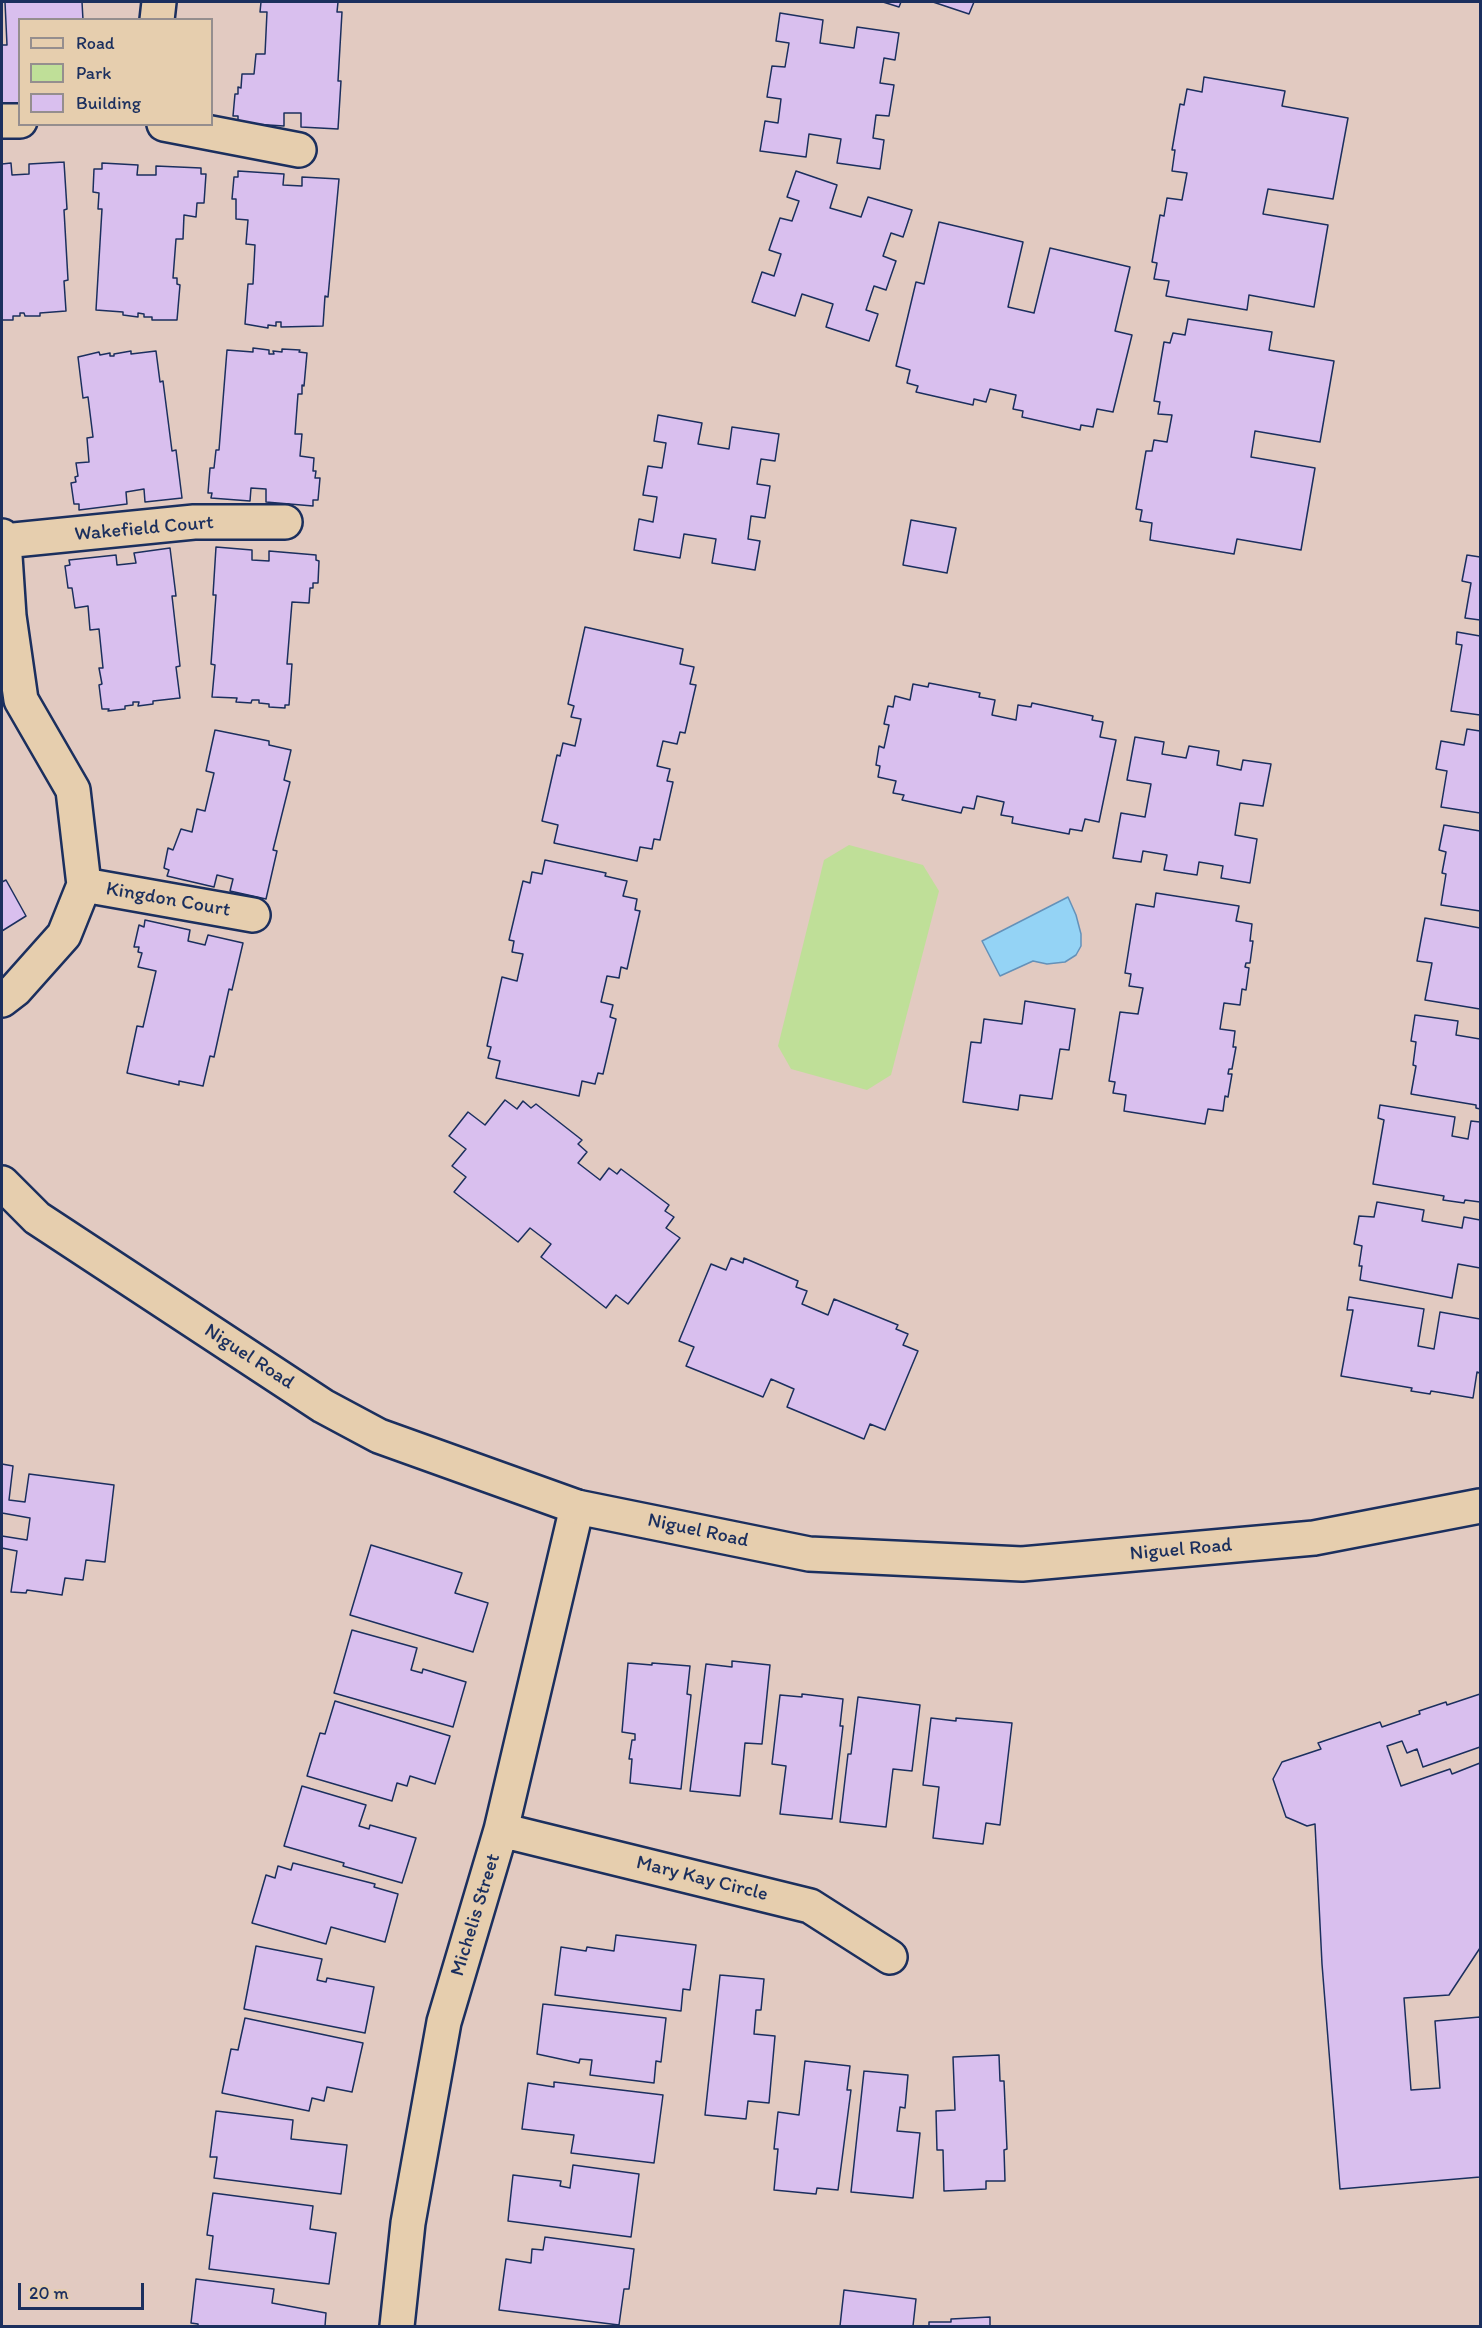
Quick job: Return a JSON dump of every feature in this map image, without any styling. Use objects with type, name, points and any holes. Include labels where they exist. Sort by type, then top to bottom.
[{"type":"street","points":[[157,18],[159,2]]},
{"type":"street","points":[[2,121],[18,121]]},
{"type":"street","points":[[174,126],[299,150]]},
{"type":"street","name":"Wakefield Court","points":[[3,539],[194,522],[285,522]]},
{"type":"street","points":[[2,1000],[15,990],[64,935],[84,885],[73,790],[11,706],[9,616],[3,539]]},
{"type":"street","name":"Kingdon Court","points":[[84,885],[253,915]]},
{"type":"street","name":"Niguel Road","points":[[2,1183],[37,1218],[323,1406],[379,1436],[577,1506],[809,1554],[1022,1564],[1314,1538],[1480,1506]]},
{"type":"street","name":"Michelis Street","points":[[397,2326],[408,2223],[444,2022],[501,1830],[577,1506]]},
{"type":"street","name":"Mary Kay Circle","points":[[501,1830],[810,1906],[890,1956]]},
{"type":"green space","points":[[849,845],[923,865],[939,891],[891,1075],[867,1090],[791,1069],[778,1046],[824,860]]},
{"type":"water","points":[[1068,897],[1081,934],[1081,946],[1076,955],[1065,962],[1047,964],[1033,961],[1000,976],[982,941]]},
{"type":"building","points":[[5,2],[82,2],[83,18],[18,18],[18,115],[2,117],[2,45],[7,45]]},
{"type":"building","points":[[261,2],[338,2],[337,12],[342,12],[338,129],[301,127],[301,113],[284,113],[284,126],[238,123],[238,116],[233,116],[235,94],[238,94],[238,87],[241,88],[242,74],[254,74],[256,54],[265,54],[267,12],[260,12]]},
{"type":"building","points":[[883,2],[901,2],[899,7]]},
{"type":"building","points":[[933,2],[974,2],[969,14]]},
{"type":"building","points":[[780,13],[823,20],[820,43],[854,48],[857,27],[899,33],[895,60],[884,58],[880,83],[894,85],[889,116],[876,115],[873,138],[884,140],[880,169],[837,163],[841,139],[809,134],[806,157],[760,151],[765,121],[778,123],[781,99],[767,97],[772,66],[785,67],[789,43],[776,41]]},
{"type":"building","points":[[1204,77],[1285,91],[1282,106],[1348,118],[1333,199],[1268,189],[1263,214],[1328,225],[1314,307],[1249,295],[1247,310],[1166,296],[1169,281],[1154,279],[1157,263],[1152,262],[1160,215],[1164,216],[1167,198],[1182,200],[1187,173],[1172,171],[1175,150],[1172,150],[1180,104],[1184,105],[1187,89],[1202,92]]},
{"type":"building","points":[[64,162],[68,280],[64,281],[66,311],[40,313],[40,316],[25,316],[24,313],[20,313],[20,316],[13,316],[13,320],[2,320],[2,164],[11,163],[12,175],[29,174],[29,164]]},
{"type":"building","points":[[102,163],[138,165],[137,175],[156,175],[156,166],[201,168],[201,174],[206,174],[204,203],[197,203],[196,217],[184,215],[183,239],[176,239],[173,278],[177,278],[177,284],[180,285],[177,320],[152,320],[152,317],[144,317],[144,314],[138,313],[138,317],[123,315],[123,312],[96,310],[102,209],[98,209],[99,193],[93,192],[94,169],[102,169]]},
{"type":"building","points":[[238,171],[284,174],[283,185],[302,186],[302,177],[339,179],[328,297],[325,296],[323,326],[281,327],[281,322],[276,322],[276,326],[268,325],[268,328],[245,324],[248,284],[253,284],[255,245],[246,244],[248,220],[236,219],[236,199],[232,199],[234,177],[238,177]]},
{"type":"building","points":[[796,171],[837,185],[830,208],[861,217],[868,197],[912,210],[903,237],[891,233],[883,256],[896,261],[886,290],[874,286],[866,310],[878,314],[869,341],[826,327],[833,304],[802,294],[795,316],[752,302],[762,272],[774,276],[781,254],[769,250],[780,218],[792,221],[799,201],[787,197]]},
{"type":"building","points":[[939,222],[1023,242],[1008,307],[1034,313],[1050,248],[1130,267],[1115,331],[1132,335],[1113,412],[1097,409],[1093,427],[1081,425],[1080,430],[1022,417],[1023,411],[1013,409],[1016,395],[990,389],[986,402],[974,399],[973,405],[916,392],[918,386],[907,383],[910,370],[896,366],[916,282],[924,284]]},
{"type":"building","points":[[1188,319],[1272,332],[1269,350],[1334,361],[1320,442],[1255,431],[1251,457],[1315,468],[1301,550],[1237,539],[1234,554],[1150,540],[1152,523],[1140,521],[1142,510],[1136,509],[1146,451],[1152,451],[1154,440],[1167,442],[1172,415],[1158,414],[1160,402],[1154,401],[1164,342],[1170,343],[1173,333],[1185,335]]},
{"type":"building","points":[[253,348],[269,350],[269,354],[274,354],[273,351],[282,352],[282,349],[300,350],[299,352],[307,353],[304,386],[302,385],[302,394],[298,394],[295,434],[302,434],[300,456],[314,458],[315,478],[320,478],[318,500],[313,500],[313,506],[266,502],[266,489],[251,488],[250,501],[211,498],[212,493],[208,493],[210,468],[214,468],[216,450],[219,450],[227,350],[253,352]]},
{"type":"building","points":[[131,351],[131,354],[156,351],[160,382],[163,381],[172,451],[176,450],[182,498],[145,502],[144,489],[126,492],[127,504],[79,510],[79,504],[74,504],[71,483],[76,482],[75,477],[78,476],[76,463],[89,462],[87,438],[93,437],[88,397],[83,398],[78,357],[99,352],[100,355],[110,353],[110,356],[114,356],[114,354]]},
{"type":"building","points":[[658,415],[702,423],[698,444],[729,449],[732,427],[779,434],[775,461],[761,459],[757,484],[770,486],[765,518],[751,516],[748,539],[760,541],[755,570],[712,563],[716,539],[684,534],[680,558],[634,550],[639,519],[653,522],[657,497],[643,495],[648,466],[662,468],[666,443],[654,441]]},
{"type":"building","points":[[911,520],[956,528],[947,573],[903,565]]},
{"type":"building","points":[[216,547],[252,550],[252,560],[269,561],[269,551],[316,555],[316,560],[319,561],[318,583],[313,583],[313,588],[310,588],[309,603],[292,602],[287,664],[292,664],[289,705],[285,705],[285,708],[269,707],[269,704],[259,703],[259,700],[252,700],[251,703],[236,702],[237,698],[212,697],[215,665],[211,664],[216,595],[213,595]]},
{"type":"building","points":[[170,548],[176,596],[172,596],[180,666],[176,667],[180,698],[153,701],[153,704],[138,706],[139,702],[133,702],[133,705],[125,706],[125,709],[108,711],[109,709],[102,709],[99,685],[102,684],[99,668],[103,668],[99,629],[90,630],[88,606],[75,608],[72,588],[68,588],[65,566],[70,565],[69,560],[116,555],[117,565],[136,563],[134,553]]},
{"type":"building","points":[[1467,555],[1480,557],[1480,620],[1465,618],[1471,583],[1462,581]]},
{"type":"building","points":[[585,627],[683,649],[680,664],[694,667],[690,684],[696,685],[685,733],[680,732],[677,744],[663,741],[657,766],[670,769],[667,781],[673,782],[660,840],[654,839],[652,849],[640,847],[637,861],[554,843],[558,825],[542,821],[557,755],[560,756],[563,743],[575,746],[581,719],[571,717],[574,706],[568,704]]},
{"type":"building","points":[[1457,632],[1480,636],[1480,715],[1451,711],[1462,645],[1456,644]]},
{"type":"building","points":[[929,683],[980,693],[979,697],[995,700],[992,715],[1016,720],[1018,705],[1031,707],[1032,703],[1093,716],[1092,720],[1103,722],[1100,737],[1116,740],[1099,822],[1085,819],[1082,831],[1070,829],[1069,834],[1012,823],[1013,817],[1001,815],[1004,802],[977,796],[974,809],[963,807],[961,813],[902,800],[904,795],[893,793],[896,781],[878,777],[880,766],[876,765],[879,746],[884,748],[889,725],[884,724],[888,706],[893,707],[895,696],[910,700],[913,684],[928,687]]},
{"type":"building","points":[[1467,729],[1480,731],[1480,813],[1441,807],[1447,771],[1436,769],[1441,741],[1464,745]]},
{"type":"building","points":[[215,730],[269,741],[269,745],[291,750],[284,780],[290,782],[273,850],[277,851],[266,899],[230,891],[233,879],[217,875],[214,887],[167,876],[169,870],[164,868],[168,848],[173,850],[181,829],[192,832],[197,809],[205,811],[214,773],[206,771]]},
{"type":"building","points":[[1135,737],[1164,742],[1162,754],[1186,758],[1189,746],[1219,751],[1217,765],[1241,770],[1243,760],[1271,764],[1263,806],[1240,803],[1235,835],[1257,839],[1250,883],[1221,878],[1223,866],[1199,862],[1197,875],[1164,870],[1167,855],[1143,851],[1141,862],[1113,858],[1121,813],[1145,817],[1151,784],[1127,780]]},
{"type":"building","points":[[1444,825],[1480,831],[1480,911],[1441,905],[1446,874],[1442,873],[1446,852],[1439,850]]},
{"type":"building","points":[[545,860],[606,873],[605,876],[627,881],[623,896],[637,899],[635,910],[640,911],[627,969],[621,967],[619,978],[607,976],[601,1002],[613,1005],[610,1017],[616,1019],[603,1074],[598,1073],[595,1084],[582,1081],[579,1096],[496,1078],[500,1061],[488,1058],[491,1047],[487,1046],[502,977],[517,981],[523,954],[512,952],[514,941],[509,940],[523,881],[530,883],[532,872],[542,874]]},
{"type":"building","points":[[6,880],[26,916],[2,931],[2,882]]},
{"type":"building","points":[[1156,893],[1239,906],[1236,921],[1252,924],[1250,941],[1253,941],[1250,963],[1246,963],[1245,967],[1249,968],[1246,990],[1242,989],[1240,1005],[1224,1003],[1220,1029],[1235,1031],[1233,1047],[1236,1047],[1232,1069],[1229,1069],[1228,1074],[1232,1074],[1228,1097],[1225,1096],[1223,1111],[1208,1109],[1205,1124],[1124,1111],[1126,1095],[1113,1093],[1115,1082],[1109,1081],[1120,1012],[1138,1014],[1143,988],[1129,986],[1131,974],[1125,973],[1136,904],[1154,907]]},
{"type":"building","points":[[1425,918],[1480,928],[1480,1009],[1425,1000],[1432,963],[1417,961]]},
{"type":"building","points":[[145,920],[190,930],[188,941],[205,945],[208,935],[243,943],[232,990],[229,989],[214,1057],[210,1056],[203,1086],[179,1081],[179,1085],[127,1073],[137,1026],[143,1027],[156,971],[138,967],[142,953],[138,952],[139,947],[134,947],[139,925],[144,927]]},
{"type":"building","points":[[1025,1001],[1075,1009],[1069,1050],[1060,1049],[1052,1099],[1020,1095],[1018,1110],[963,1102],[971,1042],[981,1043],[984,1019],[1022,1024]]},
{"type":"building","points":[[1415,1015],[1458,1021],[1456,1035],[1480,1039],[1480,1109],[1476,1108],[1476,1105],[1411,1094],[1416,1066],[1413,1065],[1416,1042],[1411,1041]]},
{"type":"building","points":[[505,1100],[517,1109],[523,1101],[531,1108],[536,1104],[582,1140],[578,1144],[587,1152],[578,1163],[600,1180],[609,1168],[617,1174],[621,1169],[669,1205],[665,1211],[674,1217],[666,1228],[680,1238],[628,1304],[616,1295],[606,1308],[541,1257],[551,1244],[530,1228],[518,1242],[454,1192],[466,1177],[452,1166],[466,1149],[449,1136],[468,1112],[485,1125]]},
{"type":"building","points":[[1380,1105],[1455,1117],[1452,1136],[1468,1139],[1471,1121],[1480,1122],[1480,1202],[1465,1200],[1464,1203],[1443,1200],[1444,1196],[1373,1184],[1384,1120],[1378,1118]]},
{"type":"building","points":[[1377,1202],[1424,1210],[1422,1221],[1462,1228],[1464,1217],[1480,1220],[1480,1268],[1458,1264],[1452,1298],[1360,1280],[1362,1266],[1359,1266],[1362,1246],[1354,1244],[1359,1216],[1374,1217]]},
{"type":"building","points":[[731,1258],[743,1263],[744,1258],[798,1281],[796,1287],[807,1291],[802,1304],[828,1315],[834,1299],[898,1325],[896,1329],[908,1334],[903,1345],[918,1351],[885,1430],[870,1424],[864,1439],[787,1407],[794,1389],[771,1379],[763,1397],[686,1366],[694,1347],[679,1341],[711,1264],[726,1270]]},
{"type":"building","points":[[1349,1297],[1424,1309],[1418,1346],[1434,1349],[1440,1312],[1480,1319],[1480,1373],[1477,1372],[1473,1398],[1431,1391],[1430,1394],[1411,1391],[1412,1388],[1341,1376],[1353,1310],[1347,1310]]},
{"type":"building","points":[[2,1464],[13,1466],[9,1500],[25,1502],[29,1474],[114,1485],[105,1562],[86,1560],[83,1580],[65,1578],[62,1595],[27,1590],[26,1593],[11,1592],[17,1551],[2,1548],[2,1536],[27,1540],[30,1518],[2,1513]]},
{"type":"building","points":[[371,1545],[462,1573],[455,1593],[488,1603],[473,1652],[350,1615]]},
{"type":"building","points":[[352,1630],[417,1648],[411,1670],[422,1673],[423,1669],[466,1682],[453,1727],[334,1693]]},
{"type":"building","points":[[732,1661],[770,1665],[762,1744],[745,1743],[740,1796],[690,1791],[706,1664],[732,1667]]},
{"type":"building","points":[[628,1663],[690,1666],[687,1694],[691,1695],[681,1789],[630,1783],[632,1759],[629,1759],[635,1734],[622,1732]]},
{"type":"building","points":[[802,1694],[843,1699],[840,1726],[843,1726],[832,1819],[780,1814],[786,1766],[772,1764],[780,1695],[802,1697]]},
{"type":"building","points":[[1480,1694],[1480,1747],[1423,1767],[1417,1749],[1407,1753],[1402,1741],[1387,1746],[1401,1786],[1450,1769],[1452,1774],[1480,1763],[1480,1948],[1449,1995],[1404,1998],[1411,2090],[1440,2088],[1435,2021],[1480,2017],[1480,2177],[1340,2189],[1322,1964],[1315,1824],[1307,1826],[1286,1817],[1273,1779],[1282,1762],[1321,1749],[1318,1743],[1380,1722],[1382,1727],[1420,1714],[1419,1711]]},
{"type":"building","points":[[858,1697],[920,1705],[912,1771],[893,1769],[886,1827],[840,1822]]},
{"type":"building","points":[[335,1701],[450,1736],[435,1784],[410,1776],[407,1786],[397,1783],[392,1801],[307,1776],[320,1733],[325,1734]]},
{"type":"building","points":[[931,1718],[1012,1723],[1000,1825],[986,1823],[983,1844],[933,1838],[939,1787],[923,1785]]},
{"type":"building","points":[[302,1786],[366,1805],[359,1826],[369,1829],[370,1825],[416,1838],[402,1883],[284,1846]]},
{"type":"building","points":[[293,1863],[375,1884],[374,1887],[398,1894],[385,1942],[331,1927],[326,1944],[252,1923],[266,1875],[275,1878],[278,1866],[291,1870]]},
{"type":"building","points":[[616,1935],[696,1945],[690,1990],[683,1989],[681,2011],[555,1995],[561,1947],[586,1951],[587,1947],[614,1951]]},
{"type":"building","points":[[256,1946],[322,1959],[317,1980],[326,1982],[327,1978],[374,1987],[365,2033],[244,2009]]},
{"type":"building","points":[[720,1975],[764,1979],[761,2010],[756,2010],[754,2034],[775,2036],[769,2103],[748,2101],[746,2119],[705,2115]]},
{"type":"building","points":[[543,2004],[666,2018],[661,2062],[656,2061],[654,2083],[590,2075],[592,2060],[580,2059],[579,2063],[537,2054]]},
{"type":"building","points":[[245,2018],[363,2043],[352,2092],[327,2087],[324,2101],[312,2098],[309,2111],[222,2093],[231,2049],[238,2050]]},
{"type":"building","points":[[999,2055],[1000,2081],[1004,2081],[1007,2149],[1004,2150],[1005,2181],[986,2181],[986,2189],[944,2191],[943,2150],[937,2150],[936,2111],[955,2110],[953,2057]]},
{"type":"building","points":[[805,2061],[850,2066],[847,2090],[851,2090],[838,2190],[817,2188],[816,2194],[774,2190],[778,2149],[774,2149],[778,2112],[799,2115]]},
{"type":"building","points":[[864,2071],[908,2075],[905,2108],[900,2107],[897,2131],[920,2133],[913,2198],[851,2192]]},
{"type":"building","points":[[554,2082],[663,2095],[654,2163],[571,2153],[574,2135],[522,2129],[528,2083],[554,2087]]},
{"type":"building","points":[[216,2111],[293,2120],[291,2139],[347,2145],[341,2194],[214,2178],[217,2157],[210,2157]]},
{"type":"building","points":[[573,2165],[639,2174],[631,2237],[508,2221],[513,2175],[561,2181],[560,2186],[570,2188]]},
{"type":"building","points":[[213,2193],[313,2206],[310,2229],[336,2233],[329,2284],[209,2269],[213,2236],[207,2235]]},
{"type":"building","points":[[545,2237],[634,2249],[629,2289],[624,2289],[619,2325],[499,2310],[506,2259],[531,2263],[532,2249],[543,2250]]},
{"type":"building","points":[[196,2279],[274,2289],[272,2303],[326,2313],[325,2326],[198,2326],[198,2324],[191,2323]]},
{"type":"building","points":[[844,2290],[916,2299],[913,2326],[840,2326]]},
{"type":"building","points":[[990,2317],[990,2326],[929,2326],[929,2322]]}]
